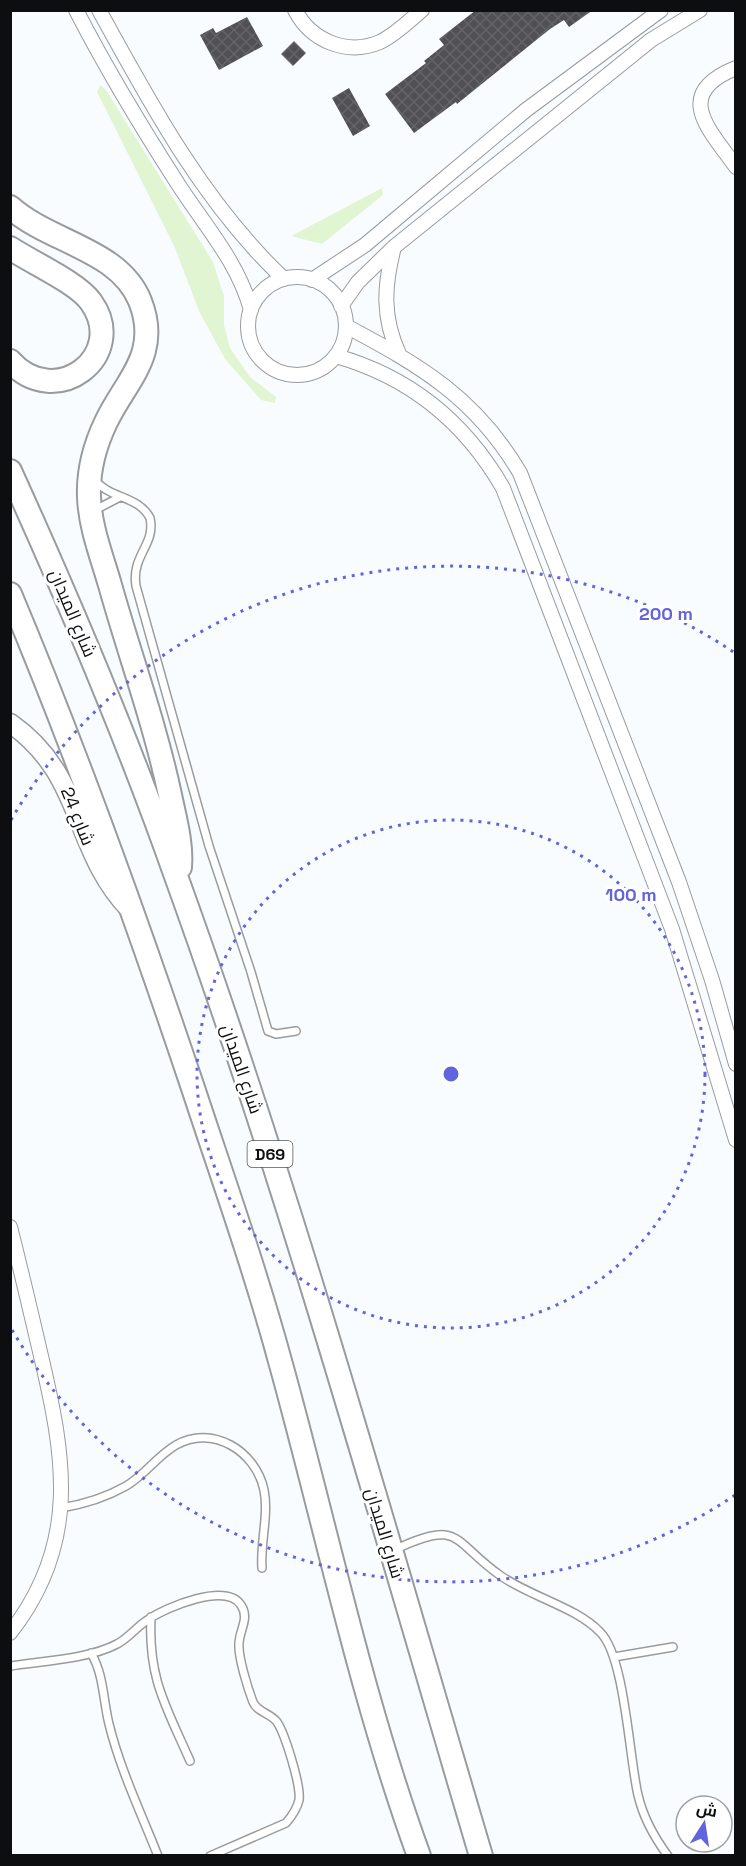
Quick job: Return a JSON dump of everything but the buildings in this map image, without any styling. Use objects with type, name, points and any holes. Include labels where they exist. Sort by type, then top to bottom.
[{"type":"main road","points":[[10,207],[51,235],[111,264],[132,286],[140,302],[146,332],[142,361],[106,421],[97,442],[90,474],[90,514],[156,733],[180,845],[178,880]]},
{"type":"main road","points":[[10,248],[82,292],[96,310],[101,331],[97,353],[91,362],[74,376],[64,380],[40,381],[28,376],[10,361]]},
{"type":"main road","name":"شارع الميدان","points":[[10,471],[77,620],[178,880],[265,1138],[481,1856]]},
{"type":"main road","name":"D69","points":[[10,594],[46,680],[136,917],[255,1276],[280,1360],[372,1712],[419,1856]]},
{"type":"street","points":[[76,10],[110,74],[160,155],[232,263],[251,310]]},
{"type":"street","points":[[99,10],[152,103],[214,200],[247,242],[284,279]]},
{"type":"street","points":[[295,10],[310,31],[323,40],[352,48],[381,41],[422,10]]},
{"type":"street","points":[[312,280],[365,245],[526,110],[661,10]]},
{"type":"street","points":[[341,306],[364,275],[394,247],[651,40],[700,10]]},
{"type":"street","points":[[735,58],[731,70],[704,90],[699,110],[735,167]]},
{"type":"street","points":[[526,110],[542,129]]},
{"type":"street","points":[[394,247],[385,286],[384,304],[391,338],[399,354]]},
{"type":"street","points":[[284,279],[312,280],[332,293],[341,306],[346,326],[345,337],[336,356],[320,369],[310,373],[279,372],[262,360],[255,351],[249,331],[251,310],[261,294],[284,279]]},
{"type":"street","points":[[346,326],[399,354],[441,381],[477,413],[498,439],[520,473],[682,892],[712,980],[735,1064]]},
{"type":"street","points":[[336,356],[392,377],[430,401],[470,439],[502,488],[672,928],[735,1140]]},
{"type":"street","name":"شارع 24","points":[[10,723],[33,741],[58,771],[68,789],[102,875],[116,896],[136,917]]},
{"type":"street","points":[[10,1227],[55,1416],[60,1450],[61,1508],[46,1572],[32,1601],[10,1633]]},
{"type":"lane","points":[[90,474],[103,488],[138,504],[150,518],[149,540],[140,553],[134,569],[136,586],[209,846],[251,972],[266,1027],[268,1031],[276,1034],[296,1031]]},
{"type":"lane","points":[[90,514],[120,497]]},
{"type":"lane","points":[[61,1508],[89,1503],[110,1495],[146,1472],[178,1444],[198,1438],[219,1439],[238,1448],[255,1467],[261,1478],[265,1503],[262,1568]]},
{"type":"lane","points":[[391,1552],[432,1534],[455,1538],[516,1586],[593,1625],[603,1634],[614,1657],[638,1795],[650,1829],[668,1856]]},
{"type":"lane","points":[[10,1666],[91,1653],[117,1645],[151,1617],[208,1596],[232,1597],[240,1604],[245,1621],[238,1643],[253,1703],[278,1725],[299,1786],[299,1800],[294,1813],[286,1823],[210,1856]]},
{"type":"lane","points":[[151,1617],[150,1649],[154,1676],[190,1761]]},
{"type":"lane","points":[[614,1657],[672,1647]]},
{"type":"lane","points":[[91,1653],[99,1671],[114,1740],[158,1856]]},
{"type":"green space","points":[[100,85],[106,90],[213,262],[224,296],[224,325],[230,348],[250,377],[276,397],[275,403],[261,400],[225,359],[199,311],[175,248],[97,92]]},
{"type":"green space","points":[[382,188],[383,195],[322,244],[291,236]]}]
